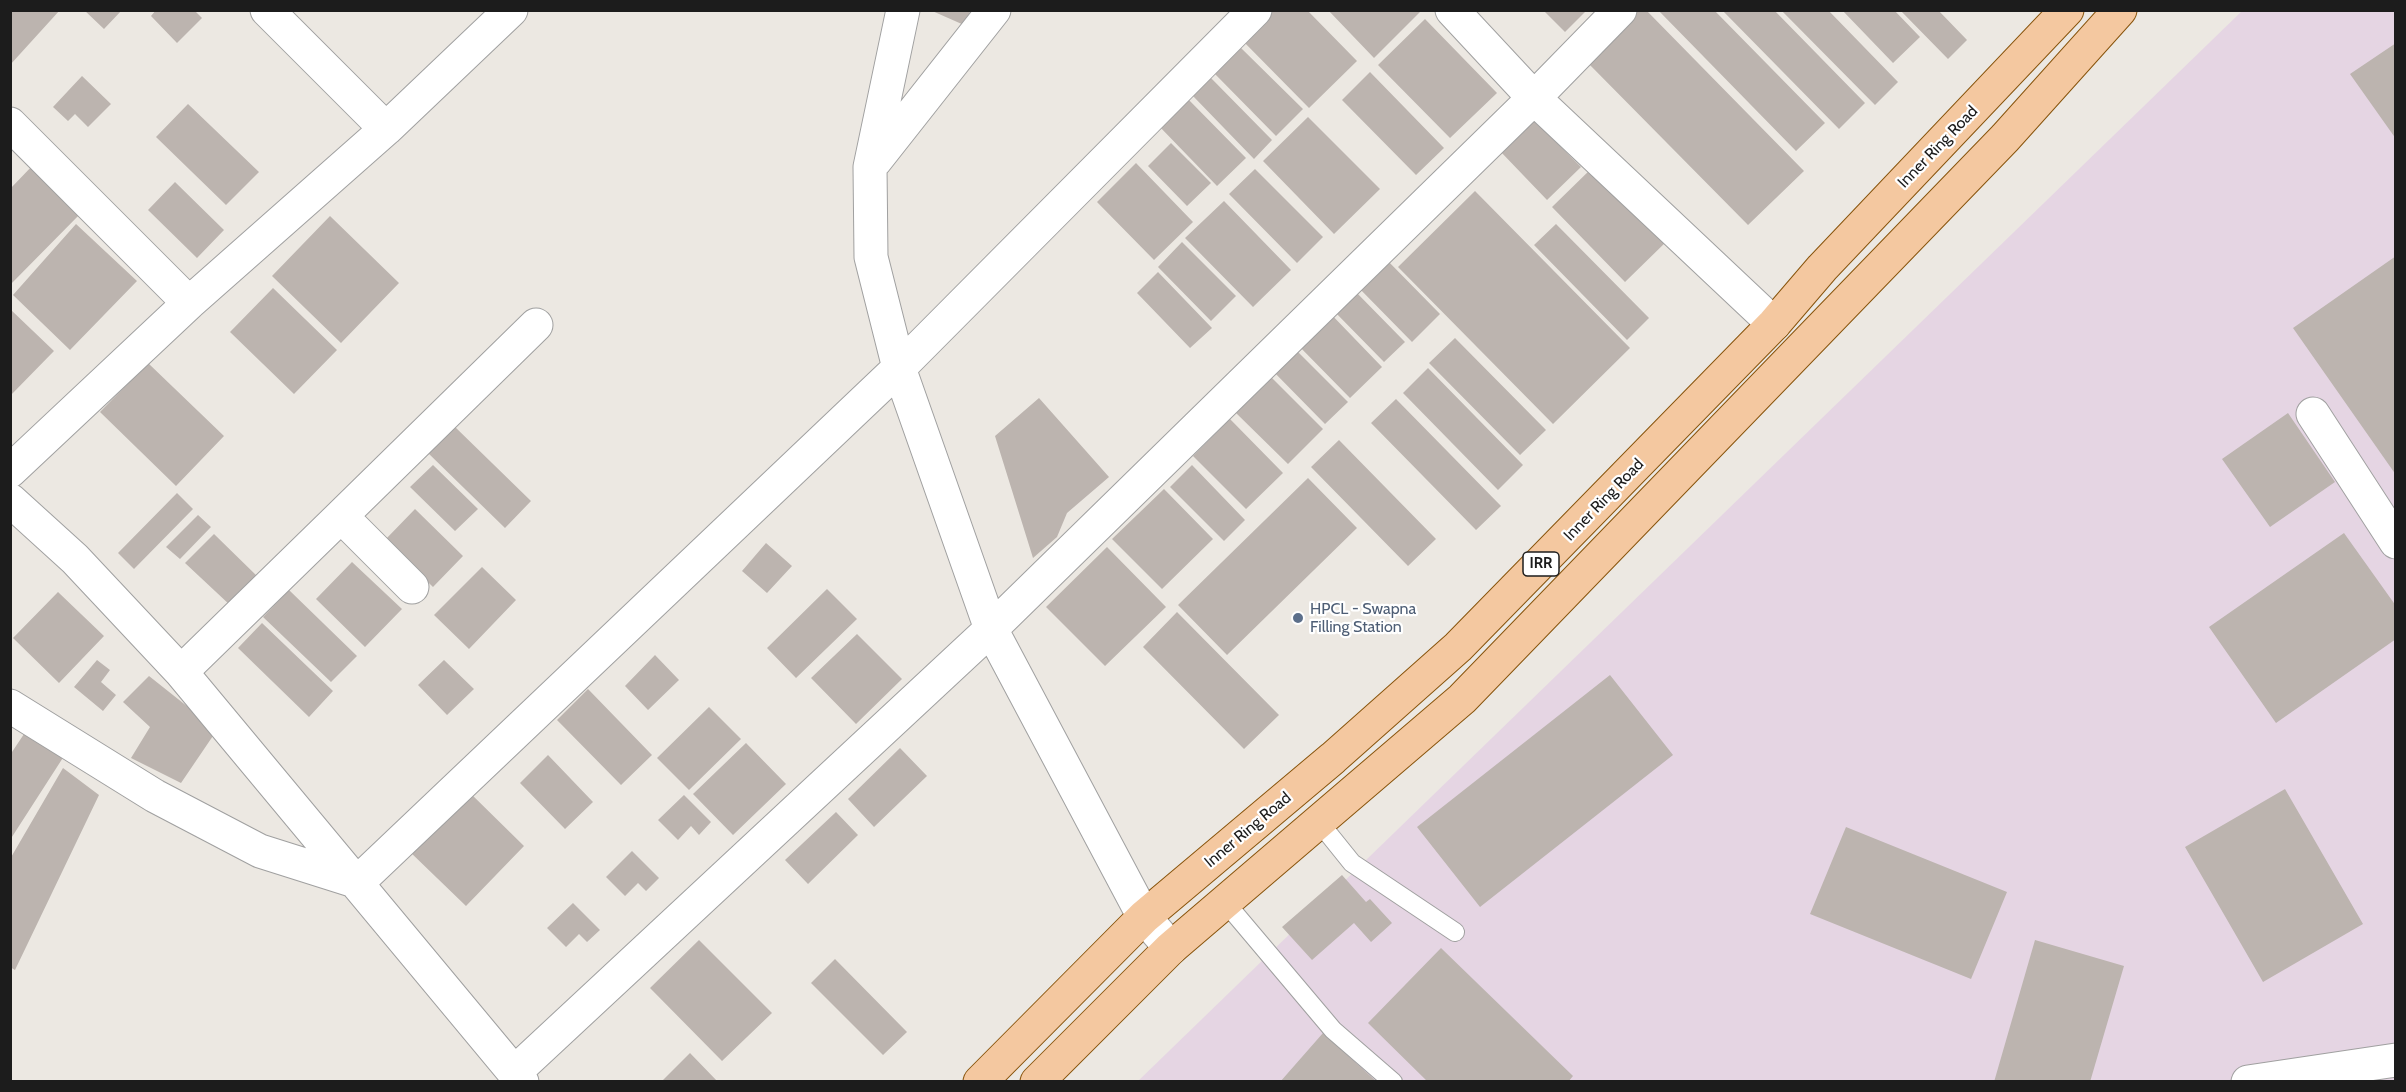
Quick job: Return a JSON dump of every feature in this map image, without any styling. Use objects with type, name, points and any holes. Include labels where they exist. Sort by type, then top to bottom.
[{"type":"main road","name":"Inner Ring Road","points":[[980,1082],[1144,917],[1333,758],[1458,647],[1774,324],[1822,268],[2067,10]]},
{"type":"main road","name":"IRR","points":[[1037,1082],[1171,948],[1462,699],[2005,138],[2120,10]]},
{"type":"street","points":[[267,10],[386,129]]},
{"type":"street","points":[[10,471],[189,303],[386,129],[511,10]]},
{"type":"street","points":[[903,10],[870,167],[871,257],[899,368],[991,629],[1144,917],[1171,948]]},
{"type":"street","points":[[870,167],[994,10]]},
{"type":"street","points":[[358,882],[899,368],[1256,10]]},
{"type":"street","points":[[1452,10],[1534,98],[1774,324]]},
{"type":"street","points":[[10,500],[75,559],[181,672],[519,1077],[991,629],[1534,98],[1620,10]]},
{"type":"street","points":[[10,124],[189,303]]},
{"type":"street","points":[[181,672],[536,325]]},
{"type":"street","points":[[2313,414],[2396,542]]},
{"type":"street","points":[[341,516],[412,587]]},
{"type":"street","points":[[11,708],[155,796],[260,851],[358,882]]},
{"type":"street","points":[[2248,1082],[2396,1060]]},
{"type":"lane","points":[[1319,822],[1352,863],[1455,932]]},
{"type":"lane","points":[[1225,902],[1333,1030],[1394,1082]]},
{"type":"shaded area","points":[[2242,11],[2395,11],[2395,1081],[1137,1082]]},
{"type":"building","points":[[12,10],[60,10],[10,65],[10,12]]},
{"type":"building","points":[[84,10],[122,10],[104,29]]},
{"type":"building","points":[[156,10],[194,10],[202,18],[177,43],[151,16]]},
{"type":"building","points":[[930,10],[971,10],[964,25]]},
{"type":"building","points":[[1265,10],[1307,10],[1357,61],[1309,108],[1239,37]]},
{"type":"building","points":[[1328,10],[1422,10],[1374,58]]},
{"type":"building","points":[[1543,10],[1587,10],[1565,32]]},
{"type":"building","points":[[1638,10],[1646,10],[1804,171],[1748,225],[1586,61]]},
{"type":"building","points":[[1658,10],[1714,10],[1825,123],[1796,151]]},
{"type":"building","points":[[1722,10],[1774,10],[1865,103],[1839,129]]},
{"type":"building","points":[[1781,10],[1828,10],[1898,82],[1875,105]]},
{"type":"building","points":[[1842,10],[1894,10],[1920,37],[1893,63]]},
{"type":"building","points":[[1900,10],[1938,10],[1967,40],[1948,59]]},
{"type":"building","points":[[1425,19],[1497,93],[1450,138],[1378,65]]},
{"type":"building","points":[[2396,43],[2396,139],[2350,74]]},
{"type":"building","points":[[1241,48],[1303,109],[1276,136],[1215,74]]},
{"type":"building","points":[[1370,72],[1444,148],[1416,175],[1342,100]]},
{"type":"building","points":[[82,76],[111,104],[88,127],[75,114],[68,121],[53,107]]},
{"type":"building","points":[[1211,78],[1272,140],[1254,159],[1193,96]]},
{"type":"building","points":[[1187,98],[1246,158],[1217,186],[1158,125]]},
{"type":"building","points":[[188,104],[259,172],[226,205],[156,137]]},
{"type":"building","points":[[1308,117],[1380,189],[1334,234],[1263,161]]},
{"type":"building","points":[[1533,119],[1581,167],[1547,200],[1500,151]]},
{"type":"building","points":[[1171,143],[1211,183],[1187,206],[1148,166]]},
{"type":"building","points":[[1136,163],[1193,222],[1154,260],[1097,202]]},
{"type":"building","points":[[34,164],[83,211],[10,285],[10,189]]},
{"type":"building","points":[[1594,166],[1668,240],[1625,282],[1552,207]]},
{"type":"building","points":[[1255,169],[1323,237],[1297,263],[1229,194]]},
{"type":"building","points":[[175,182],[224,230],[197,258],[148,210]]},
{"type":"building","points":[[1475,191],[1630,348],[1553,424],[1398,267]]},
{"type":"building","points":[[1224,201],[1291,270],[1253,307],[1185,238]]},
{"type":"building","points":[[330,216],[399,283],[341,343],[272,276]]},
{"type":"building","points":[[76,224],[137,281],[70,350],[13,295]]},
{"type":"building","points":[[1556,224],[1649,318],[1627,340],[1534,245]]},
{"type":"building","points":[[1182,242],[1236,296],[1211,321],[1158,267]]},
{"type":"building","points":[[2396,256],[2396,475],[2293,328]]},
{"type":"building","points":[[1385,258],[1440,314],[1412,342],[1357,286]]},
{"type":"building","points":[[1158,272],[1212,328],[1190,348],[1137,293]]},
{"type":"building","points":[[273,288],[337,350],[294,394],[230,332]]},
{"type":"building","points":[[1353,289],[1405,342],[1384,362],[1332,309]]},
{"type":"building","points":[[10,309],[54,351],[10,396]]},
{"type":"building","points":[[1326,309],[1382,367],[1350,398],[1294,341]]},
{"type":"building","points":[[1455,338],[1546,430],[1520,455],[1429,363]]},
{"type":"building","points":[[1290,344],[1348,402],[1325,424],[1268,366]]},
{"type":"building","points":[[148,363],[224,436],[176,486],[100,412]]},
{"type":"building","points":[[1428,368],[1523,465],[1498,490],[1403,393]]},
{"type":"building","points":[[1272,378],[1323,429],[1288,464],[1236,413]]},
{"type":"building","points":[[1039,398],[1109,477],[1067,513],[1057,537],[1033,558],[995,436]]},
{"type":"building","points":[[1396,399],[1501,506],[1476,530],[1371,423]]},
{"type":"building","points":[[2288,413],[2335,482],[2270,527],[2222,459]]},
{"type":"building","points":[[1230,419],[1283,473],[1246,509],[1193,456]]},
{"type":"building","points":[[453,425],[531,501],[505,528],[427,452]]},
{"type":"building","points":[[1339,440],[1436,539],[1408,566],[1311,467]]},
{"type":"building","points":[[433,465],[478,509],[455,531],[410,487]]},
{"type":"building","points":[[1192,465],[1245,520],[1224,541],[1170,487]]},
{"type":"building","points":[[1308,478],[1357,528],[1227,655],[1178,605]]},
{"type":"building","points":[[1164,489],[1213,539],[1162,589],[1112,539]]},
{"type":"building","points":[[177,493],[193,509],[134,569],[118,553]]},
{"type":"building","points":[[415,509],[463,556],[433,587],[385,540]]},
{"type":"building","points":[[198,515],[211,527],[180,559],[166,547]]},
{"type":"building","points":[[2344,533],[2396,606],[2396,639],[2276,723],[2209,627]]},
{"type":"building","points":[[214,534],[258,577],[231,606],[185,563]]},
{"type":"building","points":[[766,543],[792,566],[767,593],[742,571]]},
{"type":"building","points":[[1107,547],[1166,607],[1105,666],[1046,607]]},
{"type":"building","points":[[352,562],[402,609],[365,647],[316,599]]},
{"type":"building","points":[[482,567],[516,600],[469,649],[434,615]]},
{"type":"building","points":[[827,589],[857,619],[796,678],[767,648]]},
{"type":"building","points":[[289,590],[357,656],[331,682],[263,617]]},
{"type":"building","points":[[58,592],[104,636],[59,683],[13,638]]},
{"type":"building","points":[[1177,612],[1279,715],[1244,749],[1143,647]]},
{"type":"building","points":[[262,623],[333,691],[309,717],[238,648]]},
{"type":"building","points":[[857,634],[902,679],[856,724],[811,678]]},
{"type":"building","points":[[655,655],[679,680],[648,710],[625,686]]},
{"type":"building","points":[[97,660],[110,670],[101,682],[116,695],[103,711],[74,687]]},
{"type":"building","points":[[444,660],[474,689],[447,715],[418,685]]},
{"type":"building","points":[[1610,675],[1673,755],[1480,907],[1417,827]]},
{"type":"building","points":[[149,676],[217,730],[181,783],[131,758],[150,727],[123,702]]},
{"type":"building","points":[[588,689],[652,755],[621,785],[557,720]]},
{"type":"building","points":[[709,707],[741,739],[689,790],[657,758]]},
{"type":"building","points":[[28,728],[66,753],[10,840],[10,755]]},
{"type":"building","points":[[746,743],[786,784],[733,835],[693,794]]},
{"type":"building","points":[[900,748],[927,776],[874,827],[848,799]]},
{"type":"building","points":[[548,755],[593,802],[565,829],[520,783]]},
{"type":"building","points":[[63,768],[99,795],[15,970],[10,967],[10,859]]},
{"type":"building","points":[[2285,789],[2363,924],[2263,982],[2185,847]]},
{"type":"building","points":[[467,790],[524,846],[466,906],[408,850]]},
{"type":"building","points":[[684,795],[711,822],[699,835],[691,826],[678,840],[658,820]]},
{"type":"building","points":[[836,812],[858,835],[808,884],[785,860]]},
{"type":"building","points":[[1846,827],[2007,892],[1971,979],[1810,914]]},
{"type":"building","points":[[632,851],[659,878],[646,891],[638,883],[625,896],[606,877]]},
{"type":"building","points":[[1342,875],[1366,902],[1370,899],[1392,923],[1371,942],[1354,923],[1312,960],[1282,927]]},
{"type":"building","points":[[573,903],[600,930],[587,942],[579,934],[566,947],[547,928]]},
{"type":"building","points":[[699,940],[772,1013],[722,1061],[650,988]]},
{"type":"building","points":[[2035,940],[2124,966],[2090,1082],[1994,1082]]},
{"type":"building","points":[[1441,948],[1573,1076],[1568,1082],[1428,1082],[1368,1023]]},
{"type":"building","points":[[835,959],[907,1032],[883,1055],[811,983]]},
{"type":"building","points":[[1323,1033],[1377,1082],[1280,1082]]},
{"type":"building","points":[[690,1053],[718,1082],[661,1082]]},
{"type":"place","name":"HPCL - Swapna Filling Station","points":[[1298,618]]}]
